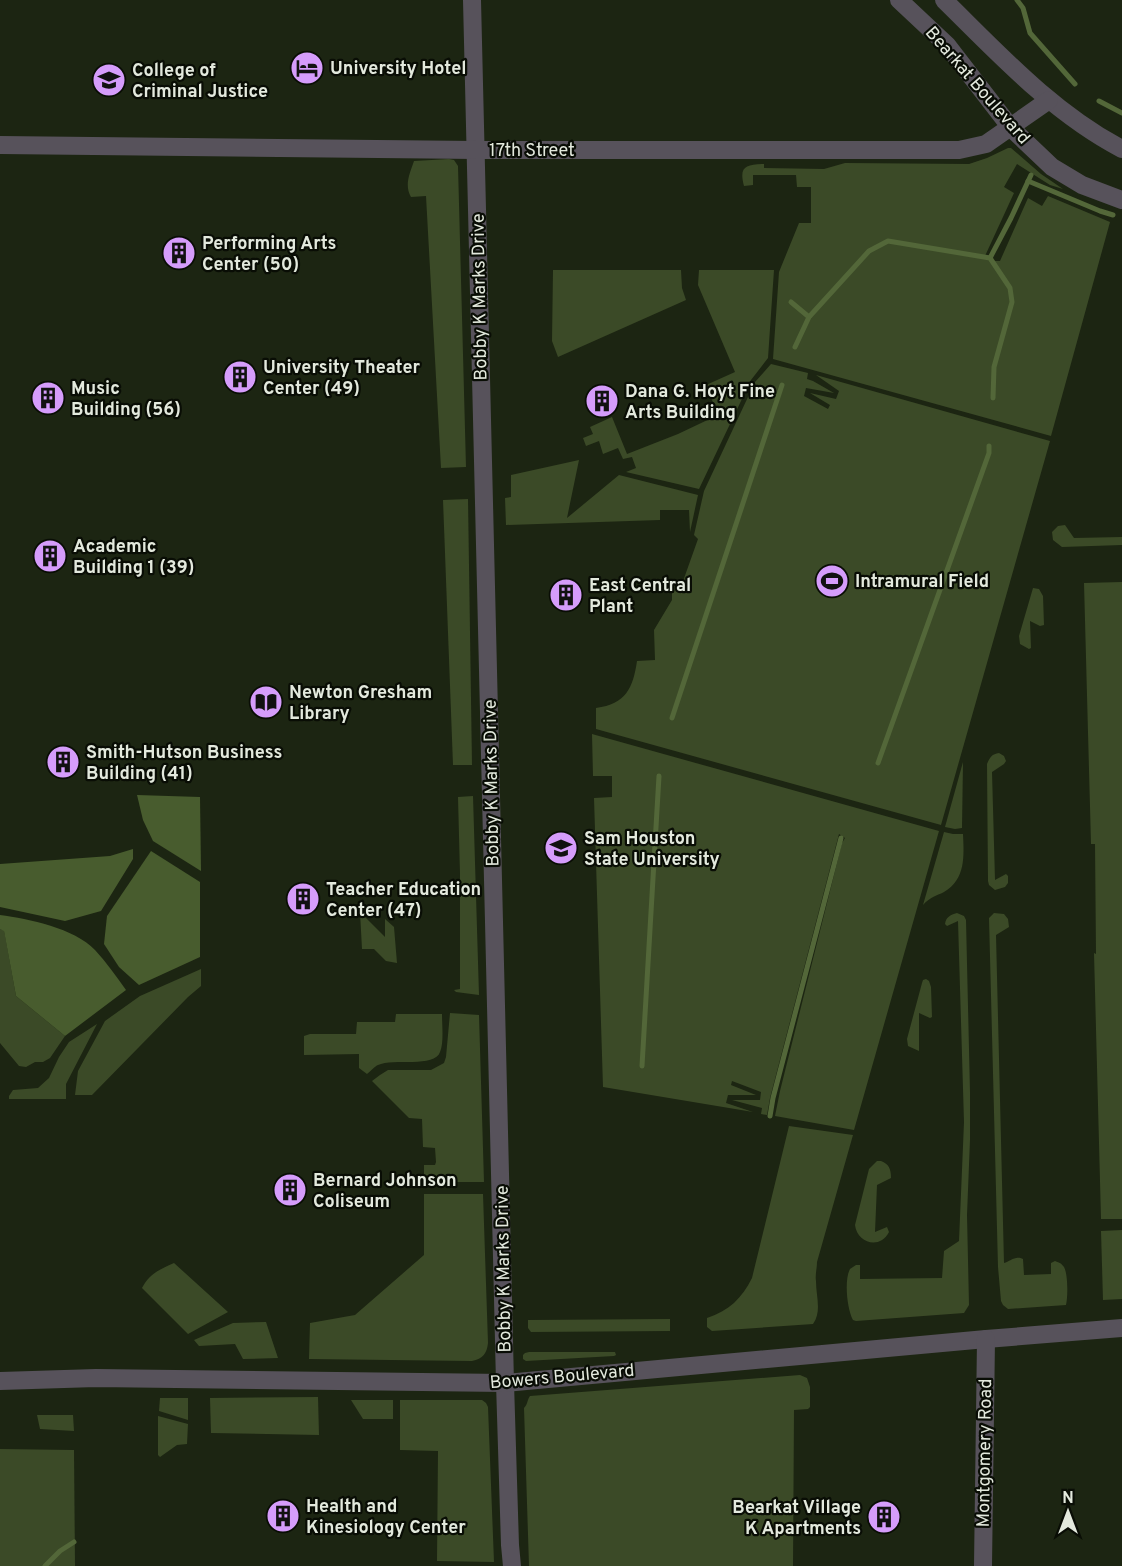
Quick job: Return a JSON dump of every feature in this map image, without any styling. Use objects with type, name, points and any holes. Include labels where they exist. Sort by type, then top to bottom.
[{"type":"street","name":"Bobby K Marks Drive","points":[[472,0],[505,1383],[512,1566]]},
{"type":"street","name":"Bearkat Boulevard","points":[[899,0],[947,45],[1011,128],[1052,167],[1082,185],[1122,200]]},
{"type":"street","name":"Bearkat Boulevard","points":[[944,0],[1049,100],[1082,125],[1122,148]]},
{"type":"street","name":"17th Street","points":[[0,145],[476,150],[959,150],[987,144],[1049,100]]},
{"type":"street","name":"Bowers Boulevard","points":[[0,1381],[96,1378],[505,1383],[1122,1328]]},
{"type":"street","name":"Montgomery Road","points":[[983,1566],[986,1339]]},
{"type":"green space","points":[[1008,148],[1063,189],[1050,185],[1017,164],[1004,187],[1014,193],[985,256],[991,261],[1000,261],[1028,198],[1042,206],[1048,196],[1110,222],[1051,436],[773,359],[779,272],[799,223],[811,223],[811,187],[797,187],[796,175],[753,175],[753,185],[744,186],[742,175],[745,168],[762,164],[764,168],[824,169],[845,163],[969,164]]},
{"type":"green space","points":[[454,160],[458,166],[466,467],[441,468],[426,196],[411,197],[408,184],[414,161]]},
{"type":"green space","points":[[553,270],[681,270],[682,288],[686,300],[558,357],[552,341]]},
{"type":"green space","points":[[699,270],[774,270],[768,358],[751,380],[699,489],[626,472],[636,468],[632,457],[623,459],[618,448],[603,454],[599,441],[586,446],[583,438],[593,434],[590,427],[612,417],[627,454],[718,415],[706,385],[735,372],[698,285]]},
{"type":"green space","points":[[771,364],[808,373],[807,379],[834,393],[806,388],[804,396],[828,409],[830,405],[810,393],[836,399],[839,391],[816,375],[1050,441],[941,825],[596,729],[596,708],[614,703],[626,693],[633,679],[637,661],[655,660],[654,630],[672,600],[672,585],[682,584],[698,539],[694,535],[704,491],[755,382]]},
{"type":"green space","points":[[579,460],[567,518],[619,475],[698,495],[690,532],[689,510],[660,510],[660,520],[506,525],[505,498],[511,497],[511,475]]},
{"type":"green space","points":[[468,499],[472,765],[453,765],[443,500]]},
{"type":"green space","points":[[1065,525],[1074,538],[1122,537],[1122,545],[1062,547],[1053,540],[1052,532],[1058,526]]},
{"type":"green space","points":[[1122,582],[1122,1219],[1101,1219],[1094,953],[1096,954],[1095,844],[1091,844],[1084,583]]},
{"type":"green space","points":[[1033,588],[1039,589],[1043,596],[1044,625],[1040,626],[1030,621],[1031,648],[1029,649],[1020,644],[1019,636]]},
{"type":"green space","points":[[592,734],[939,831],[854,1130],[775,1116],[845,838],[839,834],[767,1115],[761,1114],[762,1108],[732,1100],[760,1100],[761,1092],[732,1081],[731,1085],[756,1095],[728,1095],[726,1103],[753,1112],[603,1087],[594,798],[612,797],[612,776],[593,776]]},
{"type":"green space","points":[[999,753],[1006,761],[992,772],[995,880],[1006,874],[1008,883],[1005,887],[995,890],[988,881],[987,764],[992,756]]},
{"type":"green space","points":[[963,762],[962,828],[955,829],[945,827]]},
{"type":"green space","points":[[137,795],[200,797],[201,871],[153,841],[143,820]]},
{"type":"green space","points":[[473,796],[479,995],[454,990],[460,989],[458,797]]},
{"type":"green space","points":[[944,832],[963,834],[964,851],[960,874],[951,887],[923,905]]},
{"type":"green space","points":[[133,849],[133,859],[101,911],[65,921],[0,907],[0,864],[110,856]]},
{"type":"green space","points":[[151,851],[200,882],[200,957],[139,985],[119,967],[104,944],[107,916]]},
{"type":"green space","points":[[360,912],[385,937],[385,919],[394,927],[397,963],[386,961],[374,949],[362,949]]},
{"type":"green space","points":[[957,913],[964,916],[966,920],[970,1092],[967,1215],[969,1305],[964,1313],[856,1321],[853,1320],[848,1302],[847,1280],[850,1269],[860,1265],[860,1279],[942,1278],[944,1251],[959,1241],[964,1122],[958,921],[947,926],[945,924],[949,917]]},
{"type":"green space","points":[[994,913],[1004,914],[1008,919],[1009,927],[996,935],[1004,1263],[1015,1258],[1023,1259],[1024,1275],[1051,1274],[1051,1263],[1055,1261],[1060,1263],[1066,1275],[1066,1305],[1008,1309],[1001,1301],[998,1267],[989,918]]},
{"type":"green space","points":[[0,915],[63,930],[86,942],[107,964],[126,990],[65,1036],[16,996],[4,931],[0,929]]},
{"type":"green space","points":[[0,929],[4,930],[16,996],[65,1036],[50,1058],[26,1067],[19,1066],[0,1043]]},
{"type":"green space","points":[[201,969],[201,986],[92,1095],[75,1095],[78,1071],[105,1021],[140,996]]},
{"type":"green space","points":[[926,979],[931,987],[932,1017],[919,1013],[919,1051],[908,1046],[907,1039],[922,983]]},
{"type":"green space","points":[[450,1013],[479,1015],[484,1182],[424,1182],[424,1165],[435,1165],[436,1162],[435,1148],[423,1147],[422,1119],[409,1118],[372,1081],[388,1070],[431,1070],[444,1063]]},
{"type":"green space","points":[[396,1014],[442,1014],[442,1044],[437,1057],[422,1061],[385,1063],[367,1074],[359,1068],[359,1054],[304,1055],[304,1036],[356,1034],[357,1022],[395,1022]]},
{"type":"green space","points":[[97,1024],[66,1084],[66,1099],[9,1099],[13,1090],[38,1088],[49,1078],[69,1042]]},
{"type":"green space","points":[[789,1126],[853,1135],[817,1262],[818,1309],[816,1319],[813,1324],[712,1331],[707,1327],[707,1318],[722,1312],[734,1303],[752,1278]]},
{"type":"green space","points":[[877,1161],[888,1165],[891,1178],[877,1185],[875,1232],[887,1227],[889,1232],[880,1241],[869,1242],[860,1236],[855,1225],[869,1169]]},
{"type":"green space","points":[[424,1194],[483,1194],[488,1343],[484,1355],[472,1361],[309,1359],[310,1323],[355,1315],[424,1255]]},
{"type":"green space","points":[[1122,1230],[1122,1299],[1103,1300],[1101,1231]]},
{"type":"green space","points":[[174,1263],[228,1312],[188,1334],[142,1288],[152,1275]]},
{"type":"green space","points":[[670,1319],[670,1331],[531,1332],[528,1328],[528,1320]]},
{"type":"green space","points":[[266,1322],[278,1358],[243,1359],[235,1344],[199,1346],[194,1340],[233,1323]]},
{"type":"green space","points":[[529,1352],[615,1352],[616,1355],[526,1361],[523,1355]]},
{"type":"green space","points":[[800,1375],[807,1378],[810,1387],[810,1407],[794,1410],[793,1566],[529,1566],[524,1408],[530,1396]]},
{"type":"green space","points":[[318,1397],[319,1435],[211,1433],[210,1398]]},
{"type":"green space","points":[[160,1398],[188,1398],[188,1420],[159,1411]]},
{"type":"green space","points":[[351,1400],[393,1400],[393,1419],[363,1419]]},
{"type":"green space","points":[[400,1400],[482,1400],[486,1403],[494,1562],[437,1561],[438,1451],[400,1450]]},
{"type":"green space","points":[[37,1415],[73,1415],[74,1431],[40,1429]]},
{"type":"green space","points":[[158,1416],[188,1424],[187,1444],[177,1445],[160,1457],[158,1455]]},
{"type":"green space","points":[[0,1449],[74,1450],[75,1566],[0,1566]]},
{"type":"waterway","points":[[1017,0],[1023,8],[1030,33],[1075,84]]},
{"type":"waterway","points":[[1099,101],[1122,113]]},
{"type":"waterway","points":[[990,258],[1031,175]]},
{"type":"waterway","points":[[1028,181],[1113,215]]},
{"type":"waterway","points":[[795,347],[809,317],[869,251],[888,241],[990,258],[1010,288],[1012,302],[994,367],[993,398]]},
{"type":"waterway","points":[[791,302],[809,317]]},
{"type":"waterway","points":[[672,718],[782,385]]},
{"type":"waterway","points":[[878,763],[989,453],[989,446]]},
{"type":"waterway","points":[[642,1066],[659,776]]},
{"type":"waterway","points":[[770,1116],[841,838]]},
{"type":"waterway","points":[[45,1566],[60,1551],[74,1542]]},
{"type":"place","name":"University Hotel","points":[[307,68]]},
{"type":"place","name":"College of Criminal Justice","points":[[109,80]]},
{"type":"place","name":"Performing Arts Center (50)","points":[[179,253]]},
{"type":"place","name":"University Theater Center (49)","points":[[240,377]]},
{"type":"place","name":"Music Building (56)","points":[[48,398]]},
{"type":"place","name":"Dana G. Hoyt Fine Arts Building","points":[[602,401]]},
{"type":"place","name":"Academic Building 1 (39)","points":[[50,556]]},
{"type":"place","name":"Intramural Field","points":[[832,581]]},
{"type":"place","name":"East Central Plant","points":[[566,595]]},
{"type":"place","name":"Newton Gresham Library","points":[[266,702]]},
{"type":"place","name":"Smith-Hutson Business Building (41)","points":[[63,762]]},
{"type":"place","name":"Sam Houston State University","points":[[561,848]]},
{"type":"place","name":"Teacher Education Center (47)","points":[[303,899]]},
{"type":"place","name":"Bernard Johnson Coliseum","points":[[290,1190]]},
{"type":"place","name":"Health and Kinesiology Center","points":[[283,1516]]},
{"type":"place","name":"Bearkat Village K Apartments","points":[[884,1517]]}]
